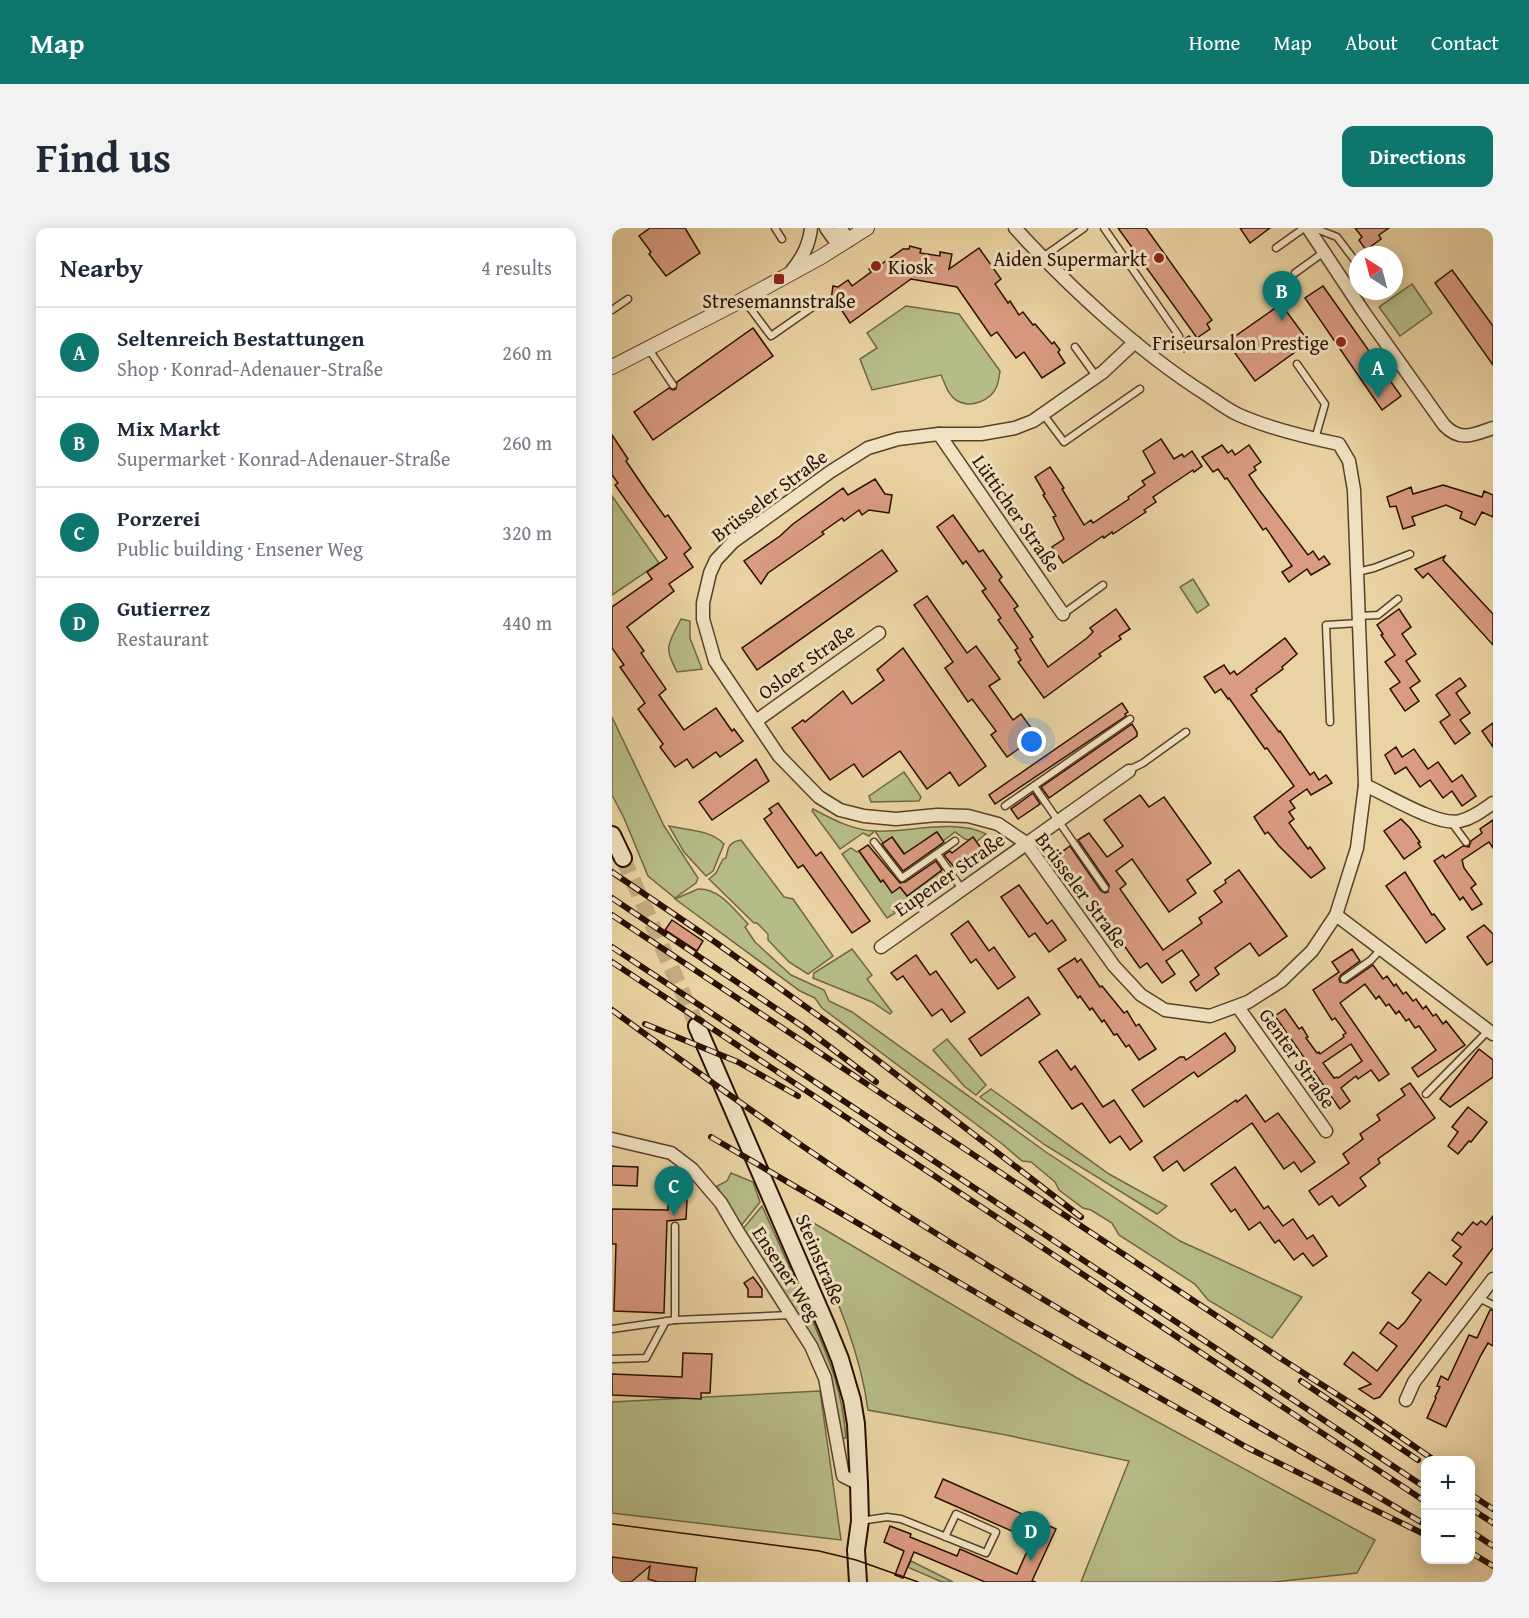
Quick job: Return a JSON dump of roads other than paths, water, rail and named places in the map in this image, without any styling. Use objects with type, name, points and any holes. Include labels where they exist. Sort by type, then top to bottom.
[{"type":"main road","points":[[612,835],[623,858]]},
{"type":"main road","name":"Steinstraße","points":[[697,1026],[840,1359],[852,1400],[856,1424],[859,1484],[860,1521],[856,1550],[858,1582]]},
{"type":"main road","name":"Steinstraße","points":[[860,1521],[867,1551],[870,1582]]},
{"type":"street","points":[[791,272],[803,257],[811,228]]},
{"type":"street","points":[[826,228],[844,243]]},
{"type":"street","points":[[840,228],[844,243]]},
{"type":"street","points":[[612,367],[744,299],[867,228]]},
{"type":"street","points":[[1015,228],[1042,257],[1170,372],[1237,414],[1315,439]]},
{"type":"street","points":[[1306,228],[1349,284]]},
{"type":"street","points":[[1361,300],[1444,425],[1453,434],[1474,435],[1493,428]]},
{"type":"street","name":"Brüsseler Straße","points":[[1135,342],[1096,376],[1033,421],[981,434],[939,434],[898,439],[868,448],[830,472],[733,542],[716,560],[710,573],[703,603],[703,619],[715,661],[779,756],[819,797],[840,810],[864,816],[896,819],[937,815],[972,816],[998,824],[1026,843],[1114,966],[1142,995],[1165,1010],[1210,1016],[1238,1007],[1281,981],[1312,951],[1336,915],[1357,848],[1365,785],[1354,490],[1349,460],[1339,444],[1315,439]]},
{"type":"street","name":"Lütticher Straße","points":[[939,434],[1063,614]]},
{"type":"street","name":"Osloer Straße","points":[[756,721],[879,633]]},
{"type":"street","name":"Eupener Straße","points":[[881,947],[1128,771]]},
{"type":"street","points":[[1365,785],[1444,822],[1458,822],[1474,816],[1493,803]]},
{"type":"street","points":[[1336,915],[1491,1033]]},
{"type":"street","name":"Genter Straße","points":[[1238,1007],[1326,1131]]},
{"type":"street","name":"Ensener Weg","points":[[612,1139],[671,1153],[692,1168],[721,1203],[811,1346],[825,1378],[843,1476],[859,1484]]},
{"type":"street","points":[[1406,1400],[1414,1382],[1493,1279]]},
{"type":"lane","points":[[775,228],[782,239]]},
{"type":"lane","points":[[1042,257],[1084,228]]},
{"type":"lane","points":[[1104,228],[1179,336]]},
{"type":"lane","points":[[1276,248],[1306,228]]},
{"type":"lane","points":[[1314,228],[1337,237],[1349,253]]},
{"type":"lane","points":[[1295,273],[1324,252]]},
{"type":"lane","points":[[612,310],[628,298]]},
{"type":"lane","points":[[744,299],[771,336],[814,306]]},
{"type":"lane","points":[[1075,347],[1096,376]]},
{"type":"lane","points":[[648,348],[673,385]]},
{"type":"lane","points":[[1297,364],[1325,404],[1315,439]]},
{"type":"lane","points":[[1043,414],[1064,442],[1140,389]]},
{"type":"lane","points":[[1357,572],[1410,554]]},
{"type":"lane","points":[[1063,614],[1103,585]]},
{"type":"lane","points":[[1330,722],[1326,625],[1378,615],[1398,599]]},
{"type":"lane","points":[[1005,806],[1130,719]]},
{"type":"lane","points":[[1128,771],[1186,732]]},
{"type":"lane","points":[[1034,786],[1106,888]]},
{"type":"lane","points":[[1451,822],[1466,842]]},
{"type":"lane","points":[[874,842],[902,878],[955,841]]},
{"type":"lane","points":[[937,854],[962,889]]},
{"type":"lane","points":[[1344,979],[1371,960],[1382,949]]},
{"type":"lane","points":[[1426,1094],[1491,1033]]},
{"type":"lane","points":[[675,1226],[675,1320]]},
{"type":"lane","points":[[1479,1298],[1493,1305]]},
{"type":"lane","points":[[612,1329],[675,1320],[790,1315]]},
{"type":"lane","points":[[612,1359],[646,1358],[666,1321]]},
{"type":"lane","points":[[860,1521],[887,1517],[901,1519],[945,1537],[986,1553],[996,1532],[956,1514],[945,1537]]},
{"type":"tunnel","points":[[623,858],[697,1026]]},
{"type":"tram line","points":[[612,1524],[819,1551],[856,1560],[918,1582]]},
{"type":"railway","points":[[612,872],[841,1032],[1081,1217]]},
{"type":"railway","points":[[612,898],[805,1028],[876,1082]]},
{"type":"railway","points":[[612,915],[1428,1456]]},
{"type":"railway","points":[[612,947],[1421,1485]]},
{"type":"railway","points":[[612,962],[1421,1499]]},
{"type":"railway","points":[[612,1010],[792,1139],[902,1212],[1097,1332],[1421,1522]]},
{"type":"railway","points":[[645,1024],[738,1062],[798,1096]]},
{"type":"railway","points":[[711,1137],[1028,1323],[1248,1448],[1421,1533]]},
{"type":"railway","points":[[1301,1381],[1418,1460]]},
{"type":"railway","points":[[1475,1497],[1493,1509]]},
{"type":"railway","points":[[1473,1510],[1493,1523]]},
{"type":"railway","points":[[1475,1534],[1493,1546]]},
{"type":"railway","points":[[1475,1555],[1493,1566]]},
{"type":"place","name":"Aiden Supermarkt","points":[[1159,258]]},
{"type":"place","name":"Kiosk","points":[[876,266]]},
{"type":"place","name":"Stresemannstraße","points":[[779,279]]},
{"type":"place","name":"Mix Markt","points":[[1282,321]]},
{"type":"place","name":"Friseursalon Prestige","points":[[1341,342]]},
{"type":"place","name":"Seltenreich Bestattungen","points":[[1378,398]]},
{"type":"place","name":"Porzerei","points":[[674,1216]]},
{"type":"place","name":"Gutierrez","points":[[1031,1561]]}]
